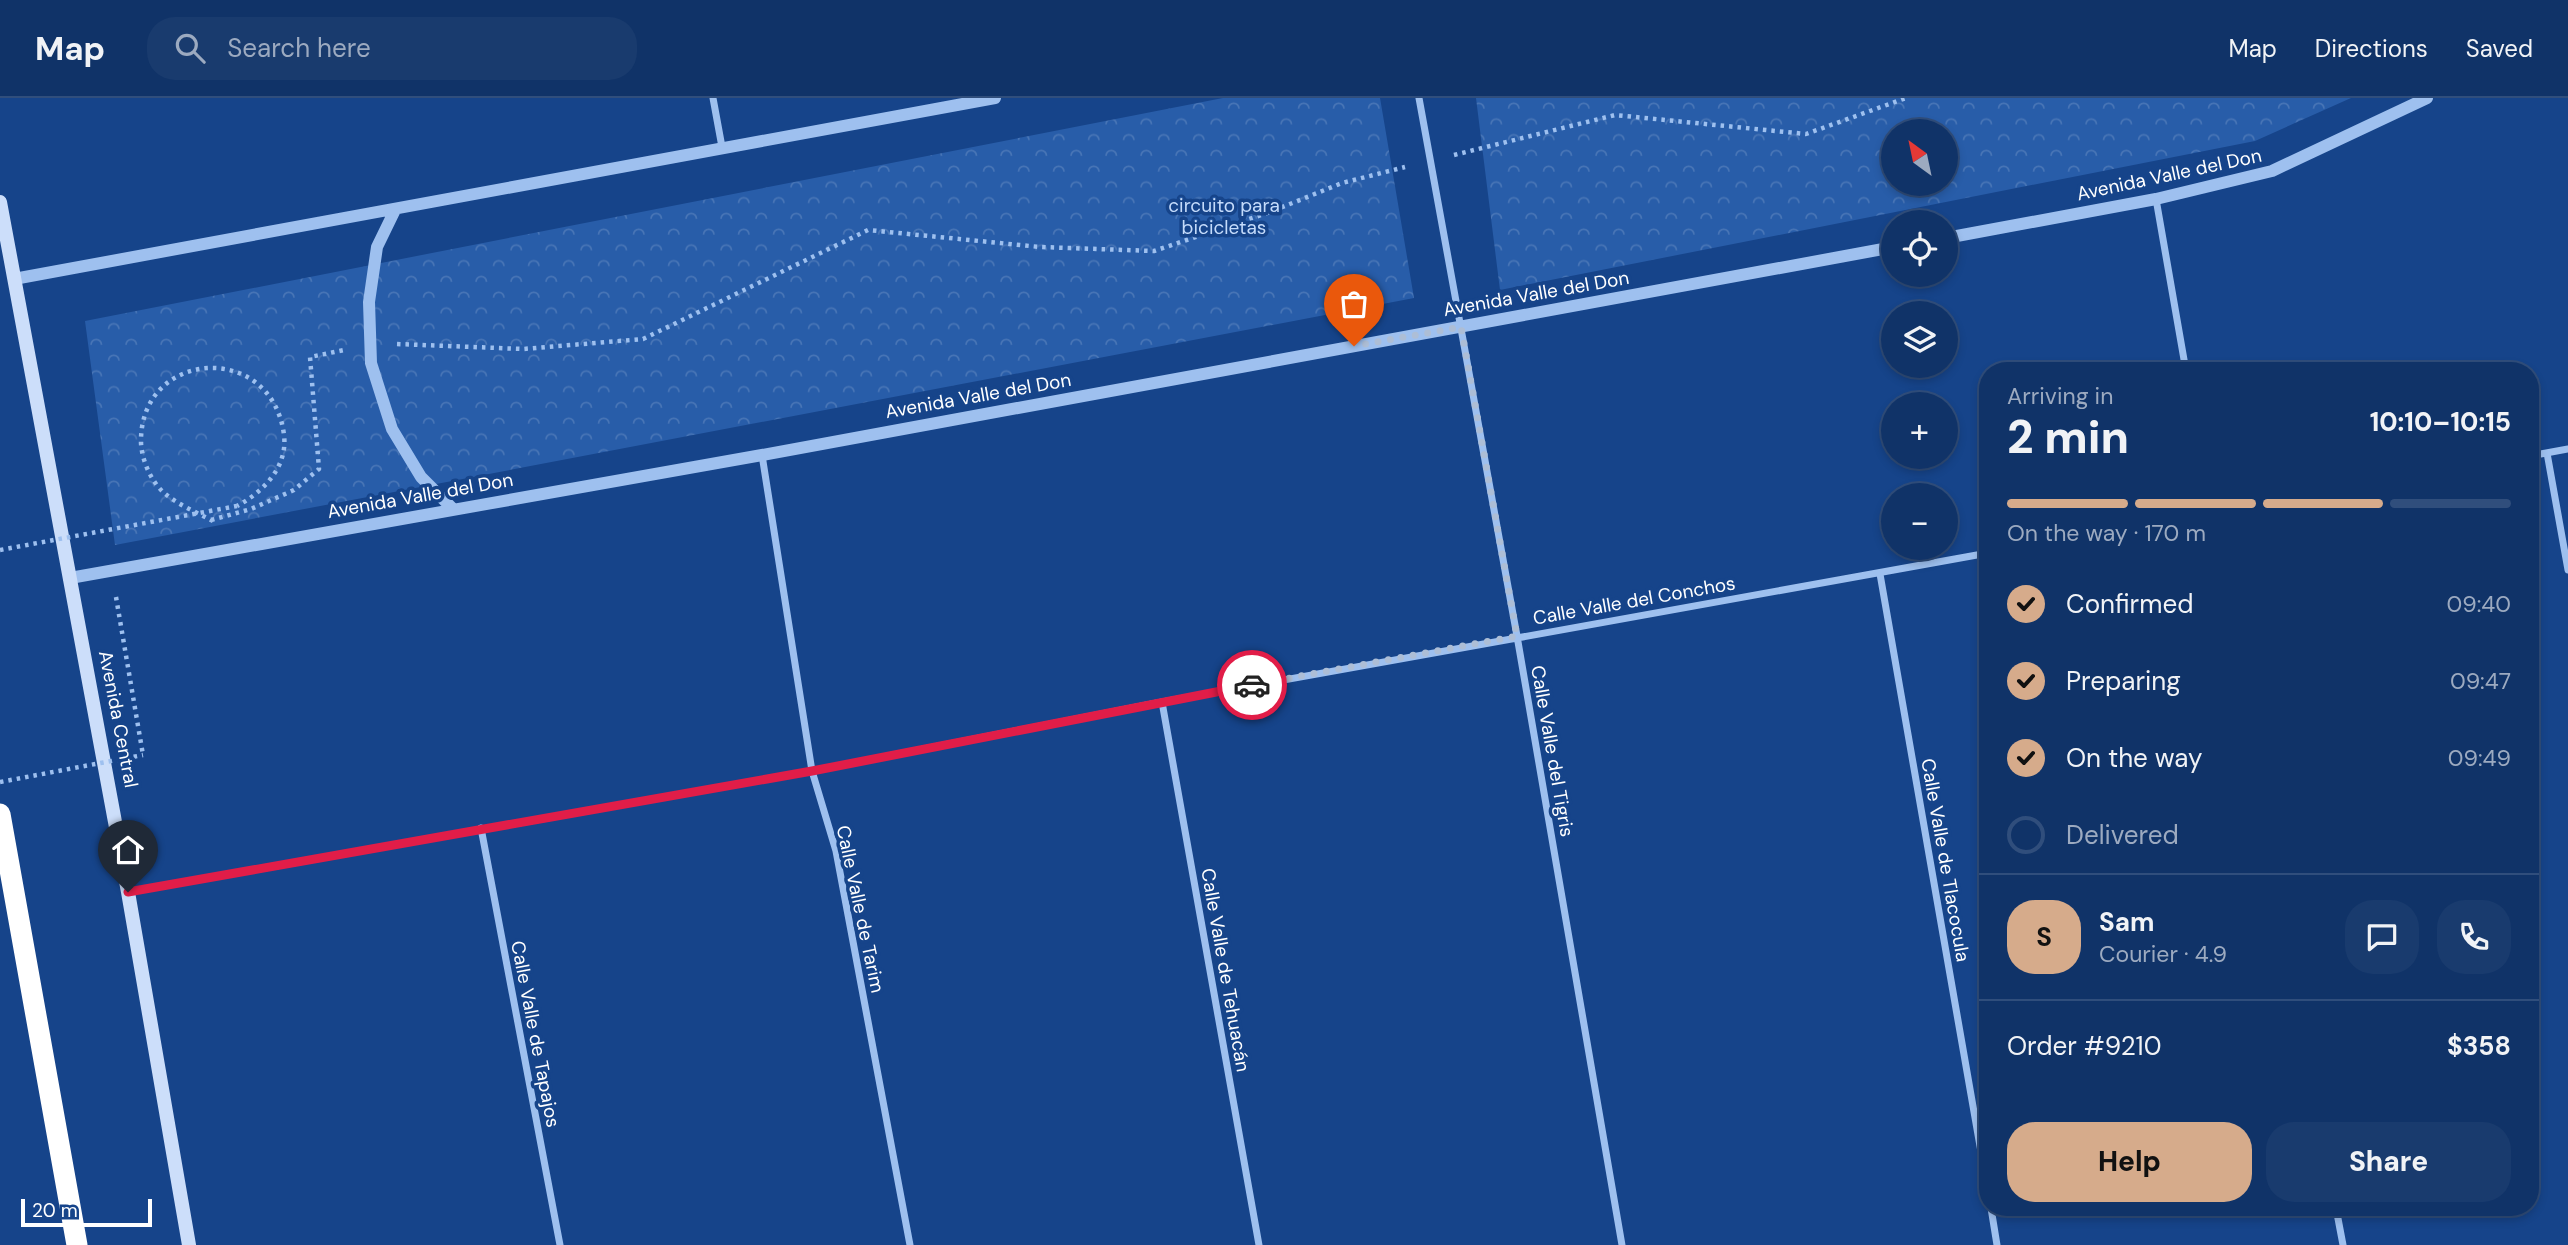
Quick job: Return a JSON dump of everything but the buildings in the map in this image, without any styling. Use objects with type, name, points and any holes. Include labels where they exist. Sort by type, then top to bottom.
[{"type":"highway","points":[[0,814],[77,1245]]},
{"type":"main road","name":"Avenida Central","points":[[0,202],[128,892],[189,1245]]},
{"type":"street","points":[[713,98],[722,147]]},
{"type":"street","points":[[14,279],[995,98]]},
{"type":"street","name":"Calle Valle del Tigris","points":[[1419,98],[1517,636],[1622,1245]]},
{"type":"street","name":"Avenida Valle del Don","points":[[1958,236],[2156,200],[2272,172],[2427,98]]},
{"type":"street","points":[[2156,200],[2184,362]]},
{"type":"street","points":[[395,210],[377,247],[369,302],[371,363],[392,429],[421,477],[452,508]]},
{"type":"street","name":"Avenida Valle del Don","points":[[70,578],[762,455],[1881,249]]},
{"type":"street","points":[[2539,454],[2568,449]]},
{"type":"street","points":[[2547,453],[2568,570]]},
{"type":"street","name":"Calle Valle de Tarim","points":[[762,455],[812,771],[836,851],[909,1245]]},
{"type":"street","name":"Calle Valle del Conchos","points":[[128,892],[812,771],[1162,702],[1517,636],[1880,574],[1979,554]]},
{"type":"street","name":"Calle Valle de Tlacocula","points":[[1880,574],[1979,1140]]},
{"type":"street","name":"Calle Valle de Tehuacán","points":[[1162,702],[1259,1245]]},
{"type":"street","name":"Calle Valle de Tapajos","points":[[481,828],[560,1245]]},
{"type":"street","points":[[1992,1216],[1997,1245]]},
{"type":"street","points":[[2338,1216],[2343,1245]]},
{"type":"path","points":[[211,520],[251,509],[293,490],[319,469],[310,357],[370,344],[523,349],[643,339],[868,230],[1040,247],[1154,251],[1270,212],[1342,183],[1615,115],[1806,134],[1906,98]]},
{"type":"path","points":[[0,550],[237,506],[256,496],[271,480],[280,461],[284,439],[281,418],[272,399],[257,383],[239,372],[218,367],[196,369],[175,377],[159,391],[146,410],[141,430],[141,453],[149,473],[162,490],[179,503],[211,520],[253,544]]},
{"type":"path","points":[[0,782],[143,755],[112,569]]},
{"type":"green space","name":"circuito para bicicletas","points":[[1223,98],[1380,98],[1414,298],[115,545],[85,321]]},
{"type":"green space","points":[[1476,98],[2351,98],[2255,141],[1905,210],[1881,210],[1881,215],[1500,290]]},
{"type":"way so far","points":[[1252,685],[1517,636],[1461,327],[1354,346]]},
{"type":"route","points":[[128,892],[812,771],[1252,685]]}]
